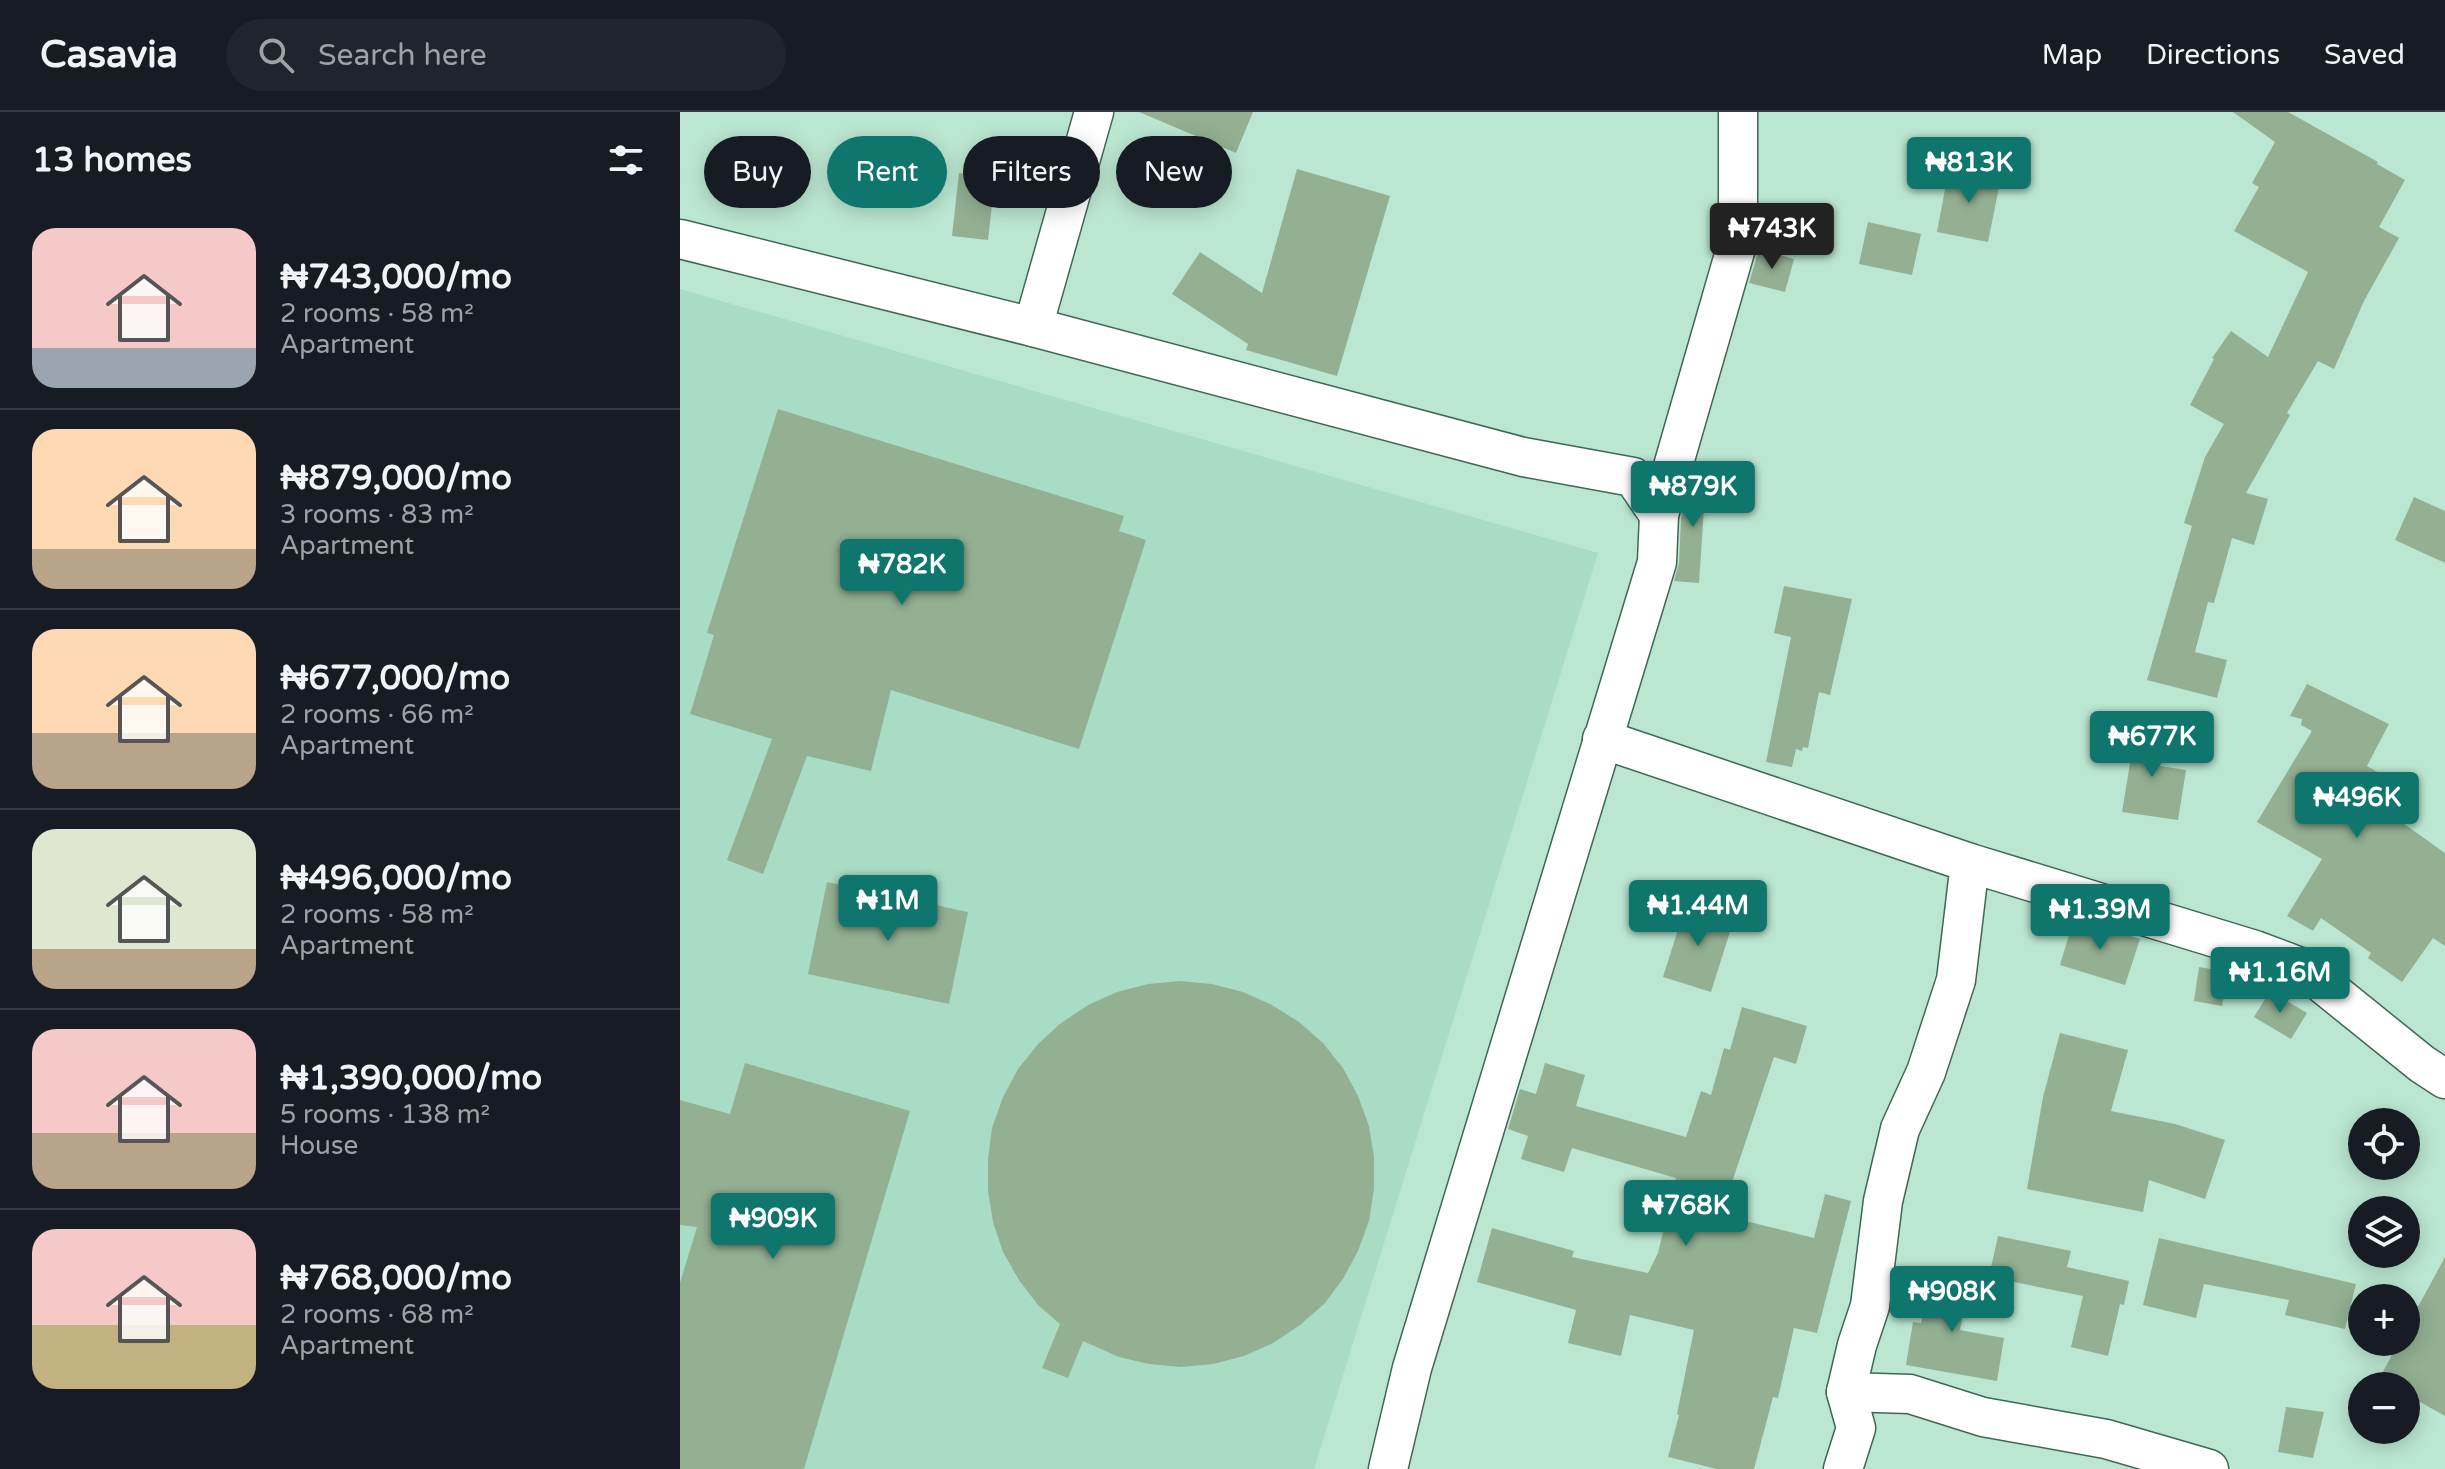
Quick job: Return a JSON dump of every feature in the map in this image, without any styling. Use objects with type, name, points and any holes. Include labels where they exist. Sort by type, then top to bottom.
[{"type":"street","points":[[1033,327],[1094,112]]},
{"type":"street","points":[[1388,1469],[1412,1368],[1657,562],[1659,515],[1738,241],[1738,112]]},
{"type":"street","points":[[680,239],[1033,327],[1523,457],[1633,477],[1659,515]]},
{"type":"street","points":[[1602,739],[1970,863],[2255,950],[2303,968],[2445,1079]]},
{"type":"street","points":[[1843,1469],[1856,1428],[1846,1392],[1870,1306],[1883,1201],[1900,1129],[1926,1072],[1956,980],[1970,863]]},
{"type":"street","points":[[1846,1392],[1910,1394],[1983,1417],[2106,1439],[2209,1469]]},
{"type":"shaded area","points":[[680,289],[1598,553],[1314,1469],[680,1469]]},
{"type":"building","points":[[1139,112],[1253,112],[1236,153],[1232,151],[1232,136],[1196,136]]},
{"type":"building","points":[[2233,112],[2288,112],[2405,180],[2379,227],[2399,238],[2364,301],[2334,369],[2318,361],[2246,493],[2268,499],[2254,545],[2232,538],[2214,603],[2208,602],[2195,652],[2227,660],[2217,698],[2147,680],[2192,526],[2184,523],[2205,457],[2224,424],[2190,405],[2212,358],[2231,331],[2268,357],[2308,272],[2234,231],[2259,187],[2252,183],[2275,142]]},
{"type":"building","points":[[1949,168],[2001,177],[1988,242],[1937,232]]},
{"type":"building","points":[[1297,169],[1390,196],[1337,376],[1246,350],[1248,344],[1172,294],[1200,252],[1262,293]]},
{"type":"building","points":[[959,173],[963,174],[963,208],[992,208],[988,240],[952,236]]},
{"type":"building","points":[[1868,222],[1921,234],[1912,275],[1859,264]]},
{"type":"building","points":[[1759,249],[1794,259],[1785,292],[1749,283]]},
{"type":"building","points":[[778,409],[1124,516],[1119,531],[1146,540],[1079,749],[891,690],[871,771],[807,756],[763,874],[727,860],[772,739],[690,714],[714,635],[707,633]]},
{"type":"building","points":[[1697,462],[1707,463],[1699,583],[1674,581],[1679,563],[1681,519]]},
{"type":"building","points":[[2414,497],[2445,511],[2445,563],[2395,540]]},
{"type":"building","points":[[1784,586],[1852,599],[1830,695],[1819,692],[1808,748],[1803,747],[1802,751],[1796,749],[1792,767],[1766,762],[1791,637],[1774,633]]},
{"type":"building","points":[[2307,684],[2389,724],[2367,766],[2401,786],[2386,811],[2445,853],[2445,946],[2433,938],[2402,982],[2368,958],[2371,953],[2321,918],[2313,931],[2287,916],[2322,859],[2257,822],[2312,731],[2301,725],[2302,719],[2290,716]]},
{"type":"building","points":[[2136,727],[2165,731],[2160,766],[2186,770],[2178,820],[2122,812]]},
{"type":"building","points":[[827,882],[968,912],[949,1004],[808,974]]},
{"type":"building","points":[[1686,904],[1734,919],[1711,992],[1663,977]]},
{"type":"building","points":[[2074,918],[2140,939],[2125,985],[2060,965]]},
{"type":"building","points":[[2199,967],[2228,972],[2222,1006],[2194,1001]]},
{"type":"building","points":[[1180,981],[1212,984],[1243,992],[1272,1005],[1299,1022],[1323,1043],[1343,1068],[1369,1126],[1374,1157],[1374,1189],[1369,1221],[1343,1279],[1324,1304],[1273,1343],[1244,1356],[1213,1364],[1181,1367],[1119,1357],[1083,1341],[1068,1378],[1042,1368],[1060,1324],[1038,1305],[1019,1280],[1003,1252],[993,1222],[988,1191],[992,1128],[1003,1097],[1018,1069],[1038,1044],[1061,1023],[1088,1005],[1117,992],[1148,984]]},
{"type":"building","points":[[2270,991],[2307,1013],[2291,1039],[2254,1017]]},
{"type":"building","points":[[1742,1007],[1807,1026],[1796,1064],[1774,1057],[1721,1215],[1814,1238],[1825,1194],[1851,1201],[1817,1333],[1794,1328],[1778,1398],[1773,1397],[1754,1469],[1717,1469],[1668,1457],[1694,1330],[1630,1315],[1621,1356],[1568,1343],[1576,1310],[1477,1282],[1492,1228],[1574,1251],[1572,1257],[1648,1273],[1658,1253],[1676,1178],[1572,1148],[1564,1172],[1521,1159],[1528,1136],[1508,1129],[1520,1089],[1536,1094],[1545,1063],[1585,1075],[1576,1106],[1686,1137],[1701,1091],[1711,1095],[1724,1048],[1730,1050]]},
{"type":"building","points":[[2060,1033],[2128,1050],[2111,1111],[2175,1124],[2225,1140],[2205,1199],[2149,1180],[2143,1212],[2027,1189],[2043,1097]]},
{"type":"building","points":[[745,1063],[910,1111],[804,1469],[680,1469],[680,1283],[697,1227],[680,1225],[680,1100],[730,1114]]},
{"type":"building","points":[[1998,1236],[2071,1251],[2067,1267],[2129,1281],[2124,1305],[2120,1304],[2108,1356],[2071,1347],[2083,1296],[1989,1277]]},
{"type":"building","points":[[2159,1238],[2356,1284],[2348,1284],[2345,1329],[2285,1315],[2289,1300],[2204,1284],[2196,1318],[2143,1305]]},
{"type":"building","points":[[2445,1257],[2445,1416],[2420,1402],[2420,1372],[2383,1372],[2391,1356],[2420,1356],[2420,1303]]},
{"type":"building","points":[[1933,1269],[1971,1278],[1960,1330],[2004,1338],[1997,1381],[1906,1365],[1913,1322],[1921,1323]]},
{"type":"building","points":[[2286,1407],[2324,1412],[2313,1458],[2278,1452]]}]
